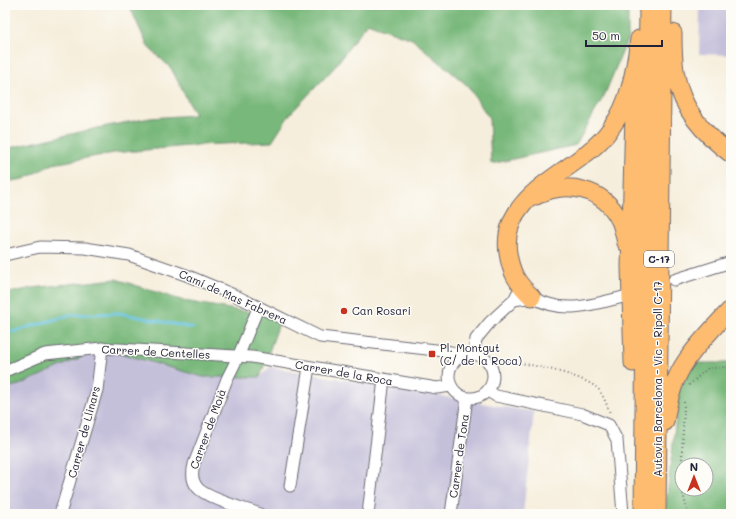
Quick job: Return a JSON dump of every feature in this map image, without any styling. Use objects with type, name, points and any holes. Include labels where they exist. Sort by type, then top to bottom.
[{"type":"highway","points":[[643,5],[633,80],[634,113],[630,268],[636,457],[643,514]]},
{"type":"highway","name":"Autovia Barcelona - Vic - Ripoll C-17","points":[[643,514],[648,5]]},
{"type":"highway","name":"Autovia Barcelona - Vic - Ripoll C-17","points":[[657,514],[663,5]]},
{"type":"highway","points":[[671,5],[674,66],[676,78],[685,104],[708,136],[731,154]]},
{"type":"highway","points":[[522,294],[511,268],[507,249],[513,218],[522,204],[550,180],[600,142],[618,118],[633,80]]},
{"type":"highway","points":[[522,204],[540,194],[562,188],[573,187],[596,194],[606,201],[619,218],[624,229],[630,268]]},
{"type":"highway","points":[[658,478],[667,411],[676,381],[686,361],[731,309]]},
{"type":"street","name":"Camí de Mas Fabrera","points":[[5,255],[40,247],[85,248],[129,255],[186,275],[239,297],[258,308],[320,337],[451,352],[458,357]]},
{"type":"street","points":[[674,280],[731,262]]},
{"type":"street","points":[[685,277],[731,271]]},
{"type":"street","points":[[474,353],[476,339],[490,322],[522,294],[551,305],[574,307],[586,306],[623,297]]},
{"type":"street","name":"Carrer de Moià","points":[[258,308],[238,357],[227,379],[192,472],[193,481],[197,488],[206,494],[260,514]]},
{"type":"street","name":"Carrer de Centelles","points":[[5,371],[45,354],[102,348],[238,357]]},
{"type":"street","name":"Carrer de Llinars","points":[[60,514],[97,390],[102,348]]},
{"type":"street","points":[[474,353],[488,360],[494,370],[494,382],[488,391],[481,397],[467,398],[457,394],[451,386],[448,376],[452,364],[458,357],[474,353]]},
{"type":"street","name":"Carrer de la Roca","points":[[238,357],[252,357],[437,388],[451,386]]},
{"type":"street","points":[[290,486],[309,367]]},
{"type":"street","points":[[368,514],[384,379]]},
{"type":"street","points":[[488,391],[496,396],[582,414],[609,425],[617,440],[623,514]]},
{"type":"street","name":"Carrer de Tona","points":[[451,514],[467,398]]},
{"type":"path","points":[[488,360],[500,360],[580,377],[598,388],[610,413],[609,425]]},
{"type":"path","points":[[687,389],[691,383],[708,368],[731,368]]},
{"type":"path","points":[[684,395],[681,485],[688,514]]},
{"type":"shaded area","points":[[700,5],[731,5],[731,55],[699,54]]},
{"type":"shaded area","points":[[102,348],[260,377],[270,367],[534,412],[523,514],[5,514],[5,371]]},
{"type":"green space","points":[[129,5],[628,5],[628,38],[605,94],[576,145],[491,164],[489,118],[468,86],[412,39],[367,23],[333,69],[290,114],[272,142],[198,145],[114,153],[53,164],[24,179],[5,182],[5,149],[102,127],[150,118],[195,115],[171,68],[148,47]]},
{"type":"green space","points":[[116,279],[184,301],[281,318],[260,377],[203,377],[102,348],[19,385],[5,388],[5,294],[32,288]]},
{"type":"green space","points":[[694,363],[731,363],[731,514],[665,514],[679,390]]},
{"type":"waterway","points":[[5,334],[70,315],[119,313],[193,328]]},
{"type":"place","name":"Can Rosari","points":[[344,311]]},
{"type":"place","name":"Pl. Montgut (C/ de la Roca)","points":[[432,354]]}]
